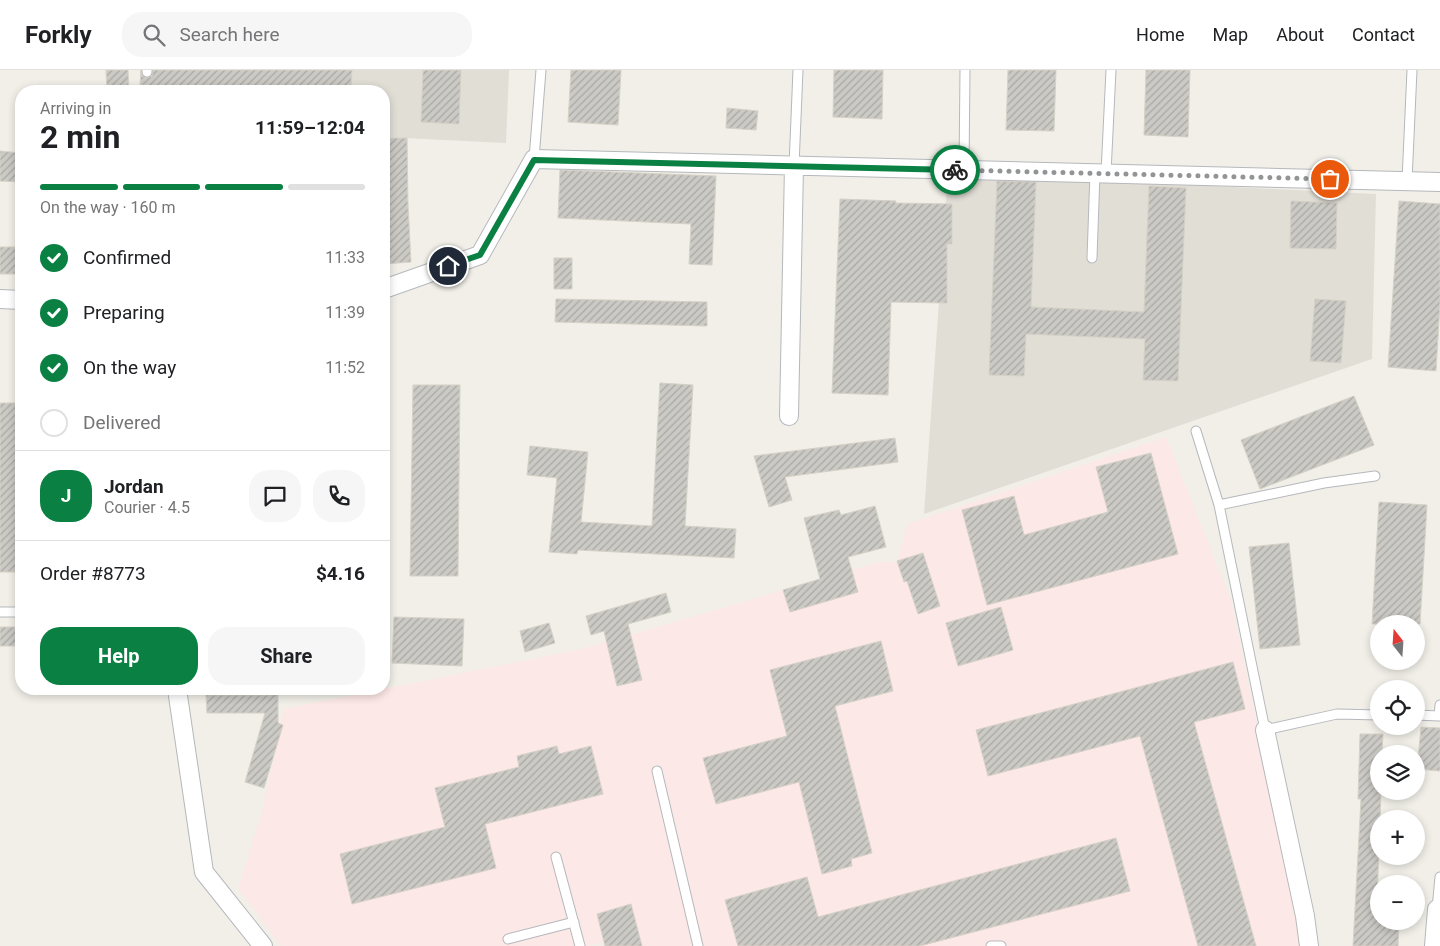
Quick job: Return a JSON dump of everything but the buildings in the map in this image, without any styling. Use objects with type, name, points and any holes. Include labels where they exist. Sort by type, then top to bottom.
[{"type":"street","points":[[390,287],[480,255],[534,160],[1440,182]]},
{"type":"street","points":[[789,416],[794,166]]},
{"type":"street","points":[[0,299],[15,300]]},
{"type":"street","points":[[178,695],[204,872],[263,946]]},
{"type":"street","points":[[1265,730],[1303,907],[1309,946]]},
{"type":"street","points":[[1434,946],[1438,910]]},
{"type":"lane","points":[[534,160],[541,70]]},
{"type":"lane","points":[[794,166],[798,70]]},
{"type":"lane","points":[[964,170],[966,70]]},
{"type":"lane","points":[[1092,258],[1111,70]]},
{"type":"lane","points":[[1407,181],[1412,70]]},
{"type":"lane","points":[[1196,431],[1219,505],[1265,730],[1336,714],[1370,715]]},
{"type":"lane","points":[[1219,505],[1324,483],[1375,476]]},
{"type":"lane","points":[[0,612],[15,612]]},
{"type":"lane","points":[[1425,715],[1439,716],[1440,705]]},
{"type":"lane","points":[[657,770],[698,946]]},
{"type":"lane","points":[[556,857],[580,946]]},
{"type":"lane","points":[[1438,910],[1440,877]]},
{"type":"lane","points":[[508,939],[574,922]]},
{"type":"lane","points":[[991,946],[1001,946]]},
{"type":"shaded area","points":[[174,70],[509,70],[506,143],[390,137],[390,85],[173,85]]},
{"type":"shaded area","points":[[948,173],[1376,194],[1372,359],[924,514]]},
{"type":"shaded area","points":[[1166,437],[1231,601],[1304,946],[642,946],[639,933],[588,946],[281,946],[238,888],[263,809],[284,709],[354,695],[390,695],[390,688],[582,649],[879,562],[897,562],[908,524]]},
{"type":"way so far","points":[[955,170],[1330,179]]},
{"type":"route","points":[[448,266],[480,255],[534,160],[955,170]]}]
